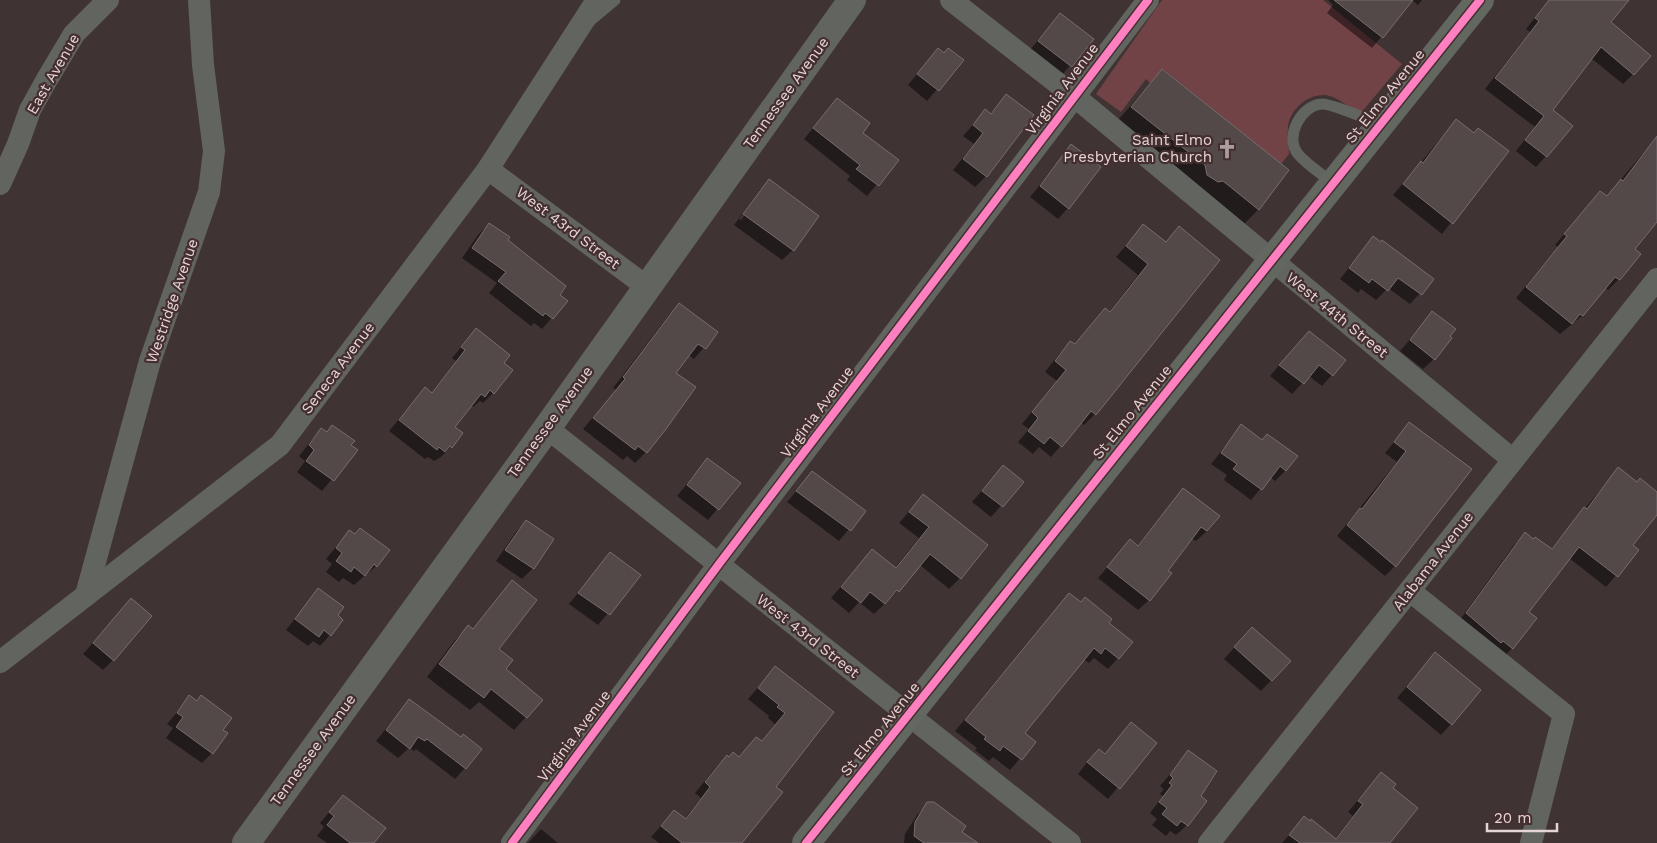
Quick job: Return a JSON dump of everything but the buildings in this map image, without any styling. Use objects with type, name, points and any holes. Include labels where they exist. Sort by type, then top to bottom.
[{"type":"main road","name":"St Elmo Avenue","points":[[806,843],[1270,260],[1480,0]]},
{"type":"street","name":"East Avenue","points":[[0,184],[18,144],[30,110],[46,81],[74,34],[108,0]]},
{"type":"street","name":"Seneca Avenue","points":[[0,662],[280,445],[488,169],[597,0]]},
{"type":"street","name":"Tennessee Avenue","points":[[246,843],[547,428],[852,0]]},
{"type":"street","name":"West 44th Street","points":[[951,0],[1074,96],[1513,460]]},
{"type":"street","name":"Virginia Avenue","points":[[512,843],[718,566],[1148,0]]},
{"type":"street","name":"Westridge Avenue","points":[[86,596],[150,361],[209,192],[214,151],[203,65],[200,1]]},
{"type":"street","name":"West 43rd Street","points":[[488,169],[647,287]]},
{"type":"street","name":"Alabama Avenue","points":[[1209,843],[1657,279]]},
{"type":"street","name":"West 43rd Street","points":[[547,428],[718,566],[1070,843]]},
{"type":"street","points":[[1410,591],[1564,714],[1531,843]]},
{"type":"lane","points":[[578,30],[610,7],[615,0]]},
{"type":"lane","points":[[1334,183],[1297,153],[1294,137],[1296,121],[1311,106],[1323,104],[1380,123]]},
{"type":"shaded area","points":[[1162,0],[1323,0],[1402,64],[1360,114],[1330,96],[1316,96],[1303,103],[1293,113],[1290,120],[1288,130],[1289,154],[1281,164],[1163,69],[1150,83],[1146,79],[1121,112],[1096,94]]},
{"type":"cycle path","points":[[512,843],[719,564],[1148,0]]},
{"type":"cycle path","points":[[806,843],[1480,0]]},
{"type":"place","name":"Saint Elmo Presbyterian Church","points":[[1227,149]]}]
